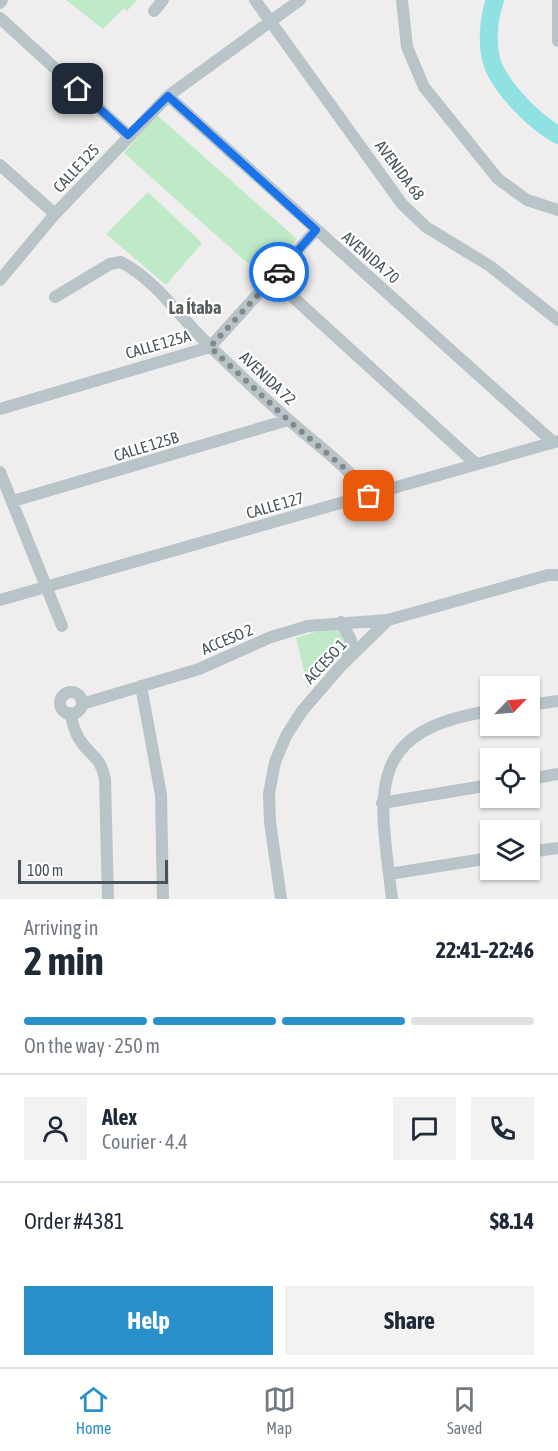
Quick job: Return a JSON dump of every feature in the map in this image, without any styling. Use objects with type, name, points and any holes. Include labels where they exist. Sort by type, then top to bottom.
[{"type":"street","points":[[154,10],[163,0]]},
{"type":"street","name":"AVENIDA 68","points":[[255,0],[402,204],[426,227],[490,266],[558,320]]},
{"type":"street","name":"CALLE 125","points":[[0,280],[55,214],[128,135],[168,96],[300,0]]},
{"type":"street","points":[[402,0],[407,46],[423,87],[498,179],[527,200],[558,210]]},
{"type":"street","points":[[558,1],[558,41]]},
{"type":"street","points":[[0,18],[128,135]]},
{"type":"street","name":"AVENIDA 70","points":[[168,96],[556,442]]},
{"type":"street","points":[[0,165],[55,214]]},
{"type":"street","name":"CALLE 125A","points":[[0,409],[210,347],[316,230]]},
{"type":"street","name":"AVENIDA 72","points":[[55,297],[110,264],[120,262],[131,268],[172,304],[210,347],[288,420],[356,478],[369,496]]},
{"type":"street","points":[[273,279],[475,463]]},
{"type":"street","name":"CALLE 125B","points":[[13,501],[288,420]]},
{"type":"street","name":"CALLE 127","points":[[0,600],[369,496],[475,463],[556,442]]},
{"type":"street","points":[[0,472],[44,587],[62,626]]},
{"type":"street","name":"ACCESO 1","points":[[281,899],[270,822],[269,794],[275,762],[286,736],[302,711],[347,660],[388,620],[548,575],[558,575]]},
{"type":"street","name":"ACCESO 2","points":[[82,704],[199,669],[272,637],[308,626],[388,620]]},
{"type":"street","points":[[341,622],[351,640],[347,660]]},
{"type":"street","points":[[141,686],[161,795],[163,899]]},
{"type":"street","points":[[70,713],[79,710],[82,704],[77,693],[66,693],[60,700],[61,706],[70,713],[81,743],[93,753],[102,766],[105,779],[108,899]]},
{"type":"street","points":[[540,704],[558,701]]},
{"type":"street","points":[[392,899],[382,803],[390,765],[405,746],[445,720],[480,713]]},
{"type":"street","points":[[540,777],[558,774]]},
{"type":"street","points":[[382,803],[480,787]]},
{"type":"street","points":[[540,851],[558,848]]},
{"type":"street","points":[[389,874],[480,860]]},
{"type":"green space","points":[[66,0],[137,0],[127,11],[124,8],[103,29]]},
{"type":"green space","points":[[157,115],[297,239],[263,277],[124,153]]},
{"type":"green space","points":[[148,192],[202,243],[166,285],[106,234]]},
{"type":"green space","points":[[328,628],[341,632],[346,638],[345,646],[332,665],[308,688],[296,638]]},
{"type":"waterway","points":[[495,0],[489,34],[491,61],[494,68],[499,78],[522,106],[540,123],[558,135]]},
{"type":"way so far","points":[[279,272],[210,347],[288,420],[356,478],[369,496]]},
{"type":"district","name":"La Ítaba","points":[[195,308]]},
{"type":"route","points":[[78,89],[128,135],[168,96],[316,230],[279,272]]}]
